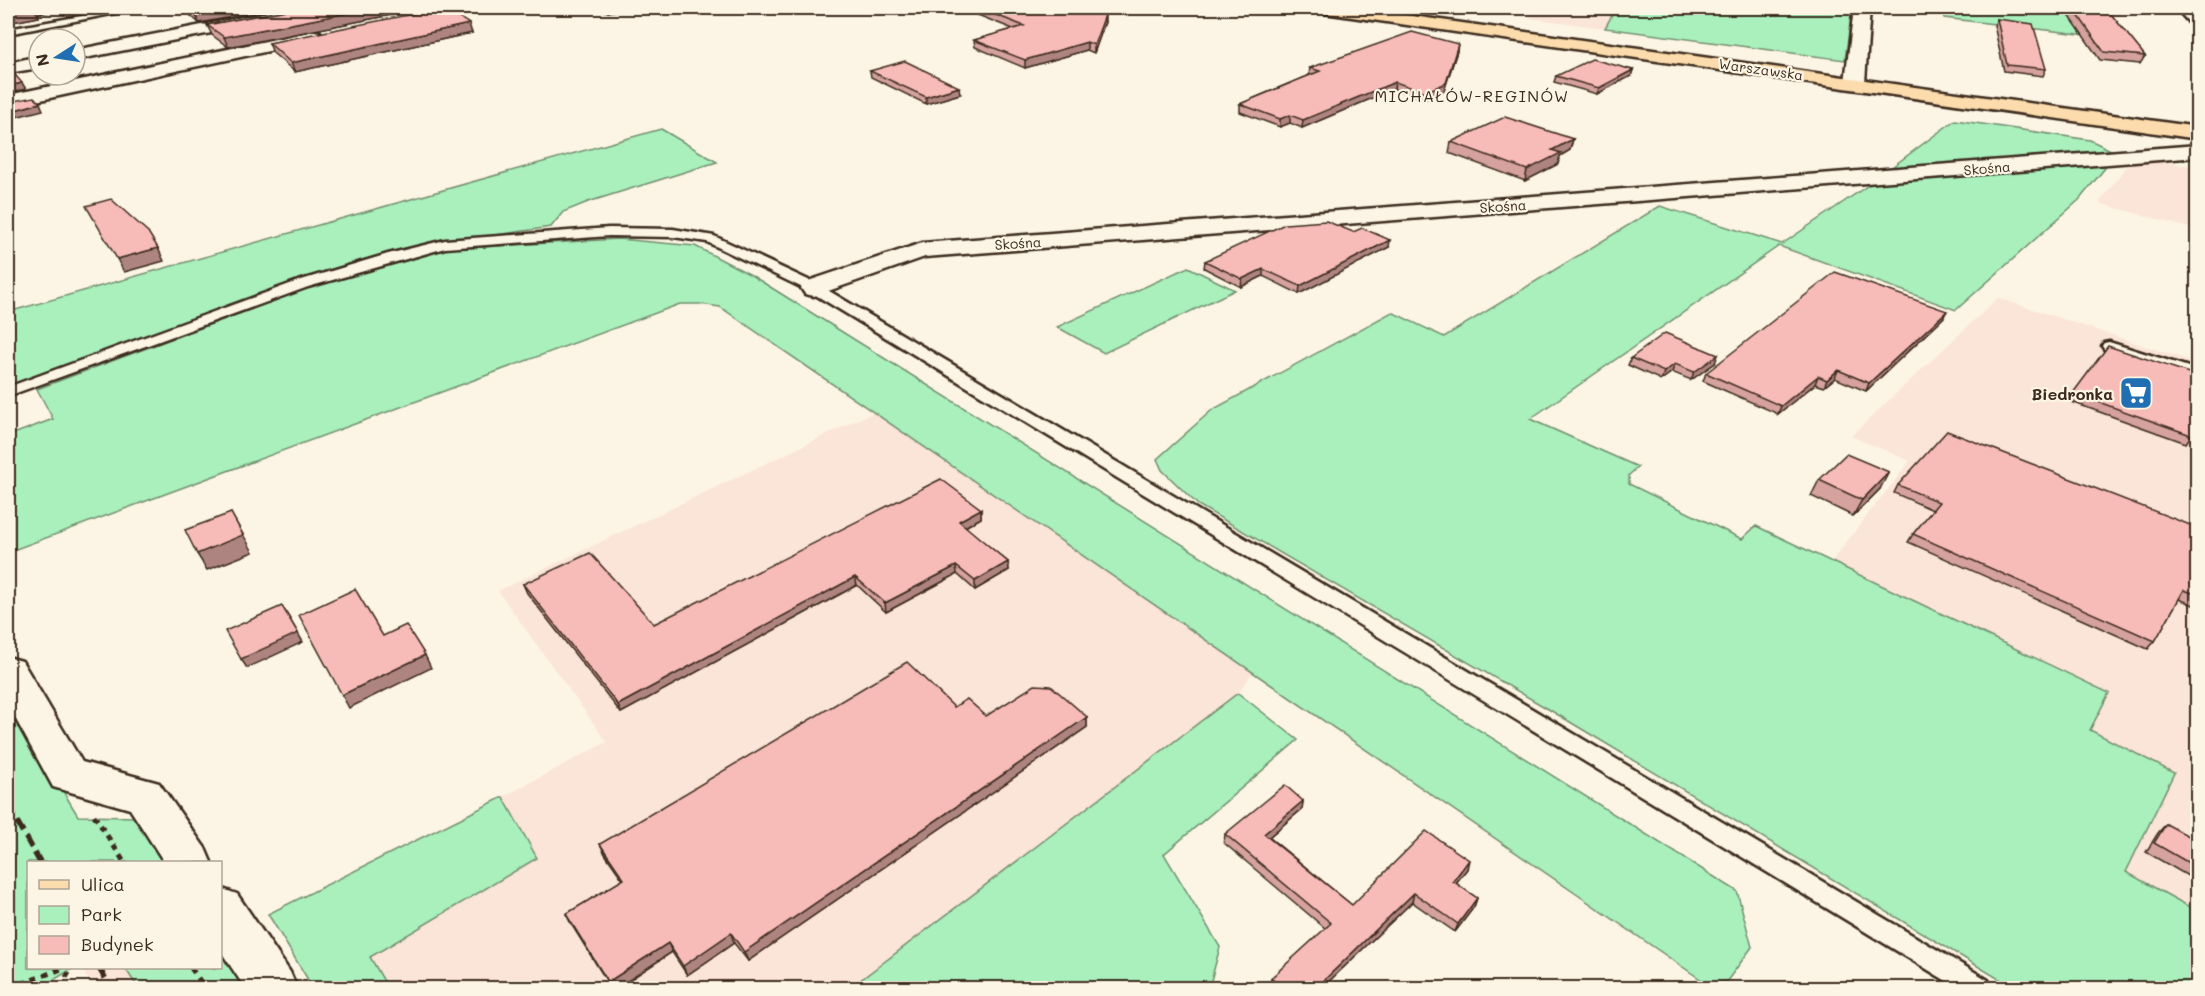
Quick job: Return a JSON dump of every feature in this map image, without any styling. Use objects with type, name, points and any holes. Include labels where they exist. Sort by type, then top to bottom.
[{"type":"main road","name":"Warszawska","points":[[1324,8],[1855,82],[2198,133]]},
{"type":"street","points":[[87,53],[312,8]]},
{"type":"street","points":[[1855,82],[1862,8]]},
{"type":"street","points":[[2184,8],[2198,22]]},
{"type":"street","points":[[8,101],[326,33]]},
{"type":"street","points":[[8,68],[27,64]]},
{"type":"street","name":"Skośna","points":[[814,288],[922,250],[2198,151]]},
{"type":"street","points":[[8,671],[68,775],[144,795],[188,861]]},
{"type":"street","points":[[222,912],[273,988]]},
{"type":"lane","points":[[8,16],[55,8]]},
{"type":"lane","points":[[8,32],[138,8]]},
{"type":"lane","points":[[8,392],[303,284],[392,257],[445,244],[609,232],[673,233],[710,239],[814,288],[1979,988]]},
{"type":"lane","points":[[2109,346],[2198,375]]},
{"type":"path","points":[[68,775],[123,861]]},
{"type":"path","points":[[10,988],[61,969]]},
{"type":"path","points":[[60,988],[70,969]]},
{"type":"path","points":[[192,969],[205,988]]},
{"type":"shaded area","points":[[1536,8],[1616,8],[1605,28],[1530,18]]},
{"type":"shaded area","points":[[2151,160],[2197,167],[2197,230],[2099,203],[2127,166]]},
{"type":"shaded area","points":[[1998,298],[2197,363],[2197,911],[2126,872],[2174,773],[2090,730],[2109,693],[1831,562],[1910,461],[1851,436]]},
{"type":"shaded area","points":[[874,412],[1253,672],[1238,693],[850,988],[388,988],[369,957],[537,858],[503,797],[607,742],[498,591]]},
{"type":"shaded area","points":[[82,969],[126,969],[138,988],[93,988]]},
{"type":"green space","points":[[1616,8],[1852,8],[1845,60],[1605,28]]},
{"type":"green space","points":[[1941,8],[2075,8],[2096,36],[1944,18]]},
{"type":"green space","points":[[1955,120],[2090,140],[2117,153],[1884,173]]},
{"type":"green space","points":[[661,129],[717,162],[588,202],[563,212],[551,227],[449,242],[375,258],[314,275],[8,387],[8,312]]},
{"type":"green space","points":[[2100,164],[2105,168],[2079,200],[1956,310],[1779,246],[1530,419],[1638,467],[1629,475],[1629,484],[1742,539],[1756,526],[2109,693],[2090,730],[2174,773],[2126,872],[2197,911],[2197,988],[2014,988],[1555,713],[1198,505],[1162,470],[1157,459],[1212,410],[1392,312],[1444,337],[1660,206],[1782,244],[1873,182]]},
{"type":"green space","points":[[619,239],[695,246],[751,275],[1737,891],[1752,947],[1727,981],[1709,985],[720,307],[680,304],[8,552],[8,436],[53,419],[37,389],[308,288],[391,261],[445,249]]},
{"type":"green space","points":[[1188,267],[1235,290],[1104,353],[1057,327]]},
{"type":"green space","points":[[1238,693],[1298,740],[1164,854],[1220,947],[1209,988],[850,988]]},
{"type":"green space","points":[[8,700],[78,816],[137,817],[166,861],[27,861],[27,969],[72,969],[40,988],[8,988]]},
{"type":"green space","points":[[503,797],[537,858],[370,957],[388,988],[313,988],[268,914]]},
{"type":"green space","points":[[222,947],[249,988],[138,988],[126,969],[222,969]]},
{"type":"building","points":[[8,8],[27,8],[8,11]]},
{"type":"building","points":[[188,8],[226,8],[195,13]]},
{"type":"building","points":[[298,8],[374,8],[224,37],[207,25]]},
{"type":"building","points":[[442,8],[453,9],[448,10],[469,24],[291,63],[269,43]]},
{"type":"building","points":[[978,8],[1100,8],[1105,15],[1094,45],[1087,42],[1025,60],[974,40],[1024,26]]},
{"type":"building","points":[[2073,8],[2106,8],[2145,56],[2104,52]]},
{"type":"building","points":[[1997,19],[2033,24],[2046,69],[2007,65]]},
{"type":"building","points":[[1412,32],[1458,44],[1446,83],[1425,92],[1395,82],[1303,120],[1290,115],[1280,119],[1240,104],[1320,71],[1310,68]]},
{"type":"building","points":[[1592,59],[1633,70],[1599,88],[1556,76]]},
{"type":"building","points":[[905,61],[959,87],[926,97],[870,71]]},
{"type":"building","points":[[8,69],[10,69],[22,83],[8,86]]},
{"type":"building","points":[[34,97],[40,103],[8,112],[8,102]]},
{"type":"building","points":[[1505,117],[1573,139],[1552,150],[1561,153],[1527,170],[1451,142]]},
{"type":"building","points":[[111,199],[148,232],[158,248],[117,259],[86,206]]},
{"type":"building","points":[[1326,221],[1353,232],[1362,228],[1390,240],[1300,286],[1263,269],[1242,279],[1205,261],[1285,224]]},
{"type":"building","points":[[1835,272],[1947,311],[1869,383],[1838,370],[1827,380],[1818,376],[1781,406],[1706,373]]},
{"type":"building","points":[[1665,333],[1718,355],[1694,372],[1675,364],[1664,372],[1631,358]]},
{"type":"building","name":"Biedronka","points":[[2108,346],[2198,376],[2198,426],[2191,435],[2073,393]]},
{"type":"building","points":[[1947,431],[2198,528],[2198,595],[2184,590],[2155,641],[1913,534],[1939,502],[1898,485]]},
{"type":"building","points":[[1846,454],[1889,472],[1862,500],[1819,480]]},
{"type":"building","points":[[941,479],[981,509],[959,521],[1008,562],[975,581],[956,566],[885,603],[855,577],[618,705],[523,584],[590,553],[654,624]]},
{"type":"building","points":[[231,513],[243,535],[197,554],[185,530]]},
{"type":"building","points":[[355,589],[383,636],[406,625],[425,655],[342,695],[299,615]]},
{"type":"building","points":[[282,606],[298,633],[241,659],[225,631]]},
{"type":"building","points":[[907,662],[954,707],[967,699],[986,716],[1035,685],[1051,686],[1087,717],[744,952],[731,933],[683,966],[668,943],[608,982],[566,914],[624,879],[600,844]]},
{"type":"building","points":[[1285,785],[1303,801],[1264,834],[1352,905],[1426,831],[1469,860],[1453,881],[1477,898],[1458,924],[1414,893],[1316,988],[1282,988],[1271,978],[1331,923],[1225,834]]},
{"type":"building","points":[[2166,824],[2198,841],[2198,865],[2196,867],[2154,843]]},
{"type":"railway","points":[[8,806],[39,861]]},
{"type":"railway","points":[[100,969],[111,988]]},
{"type":"place","name":"Biedronka","points":[[2136,393]]},
{"type":"district","name":"MICHAŁÓW-REGINÓW","points":[[1472,95]]}]
